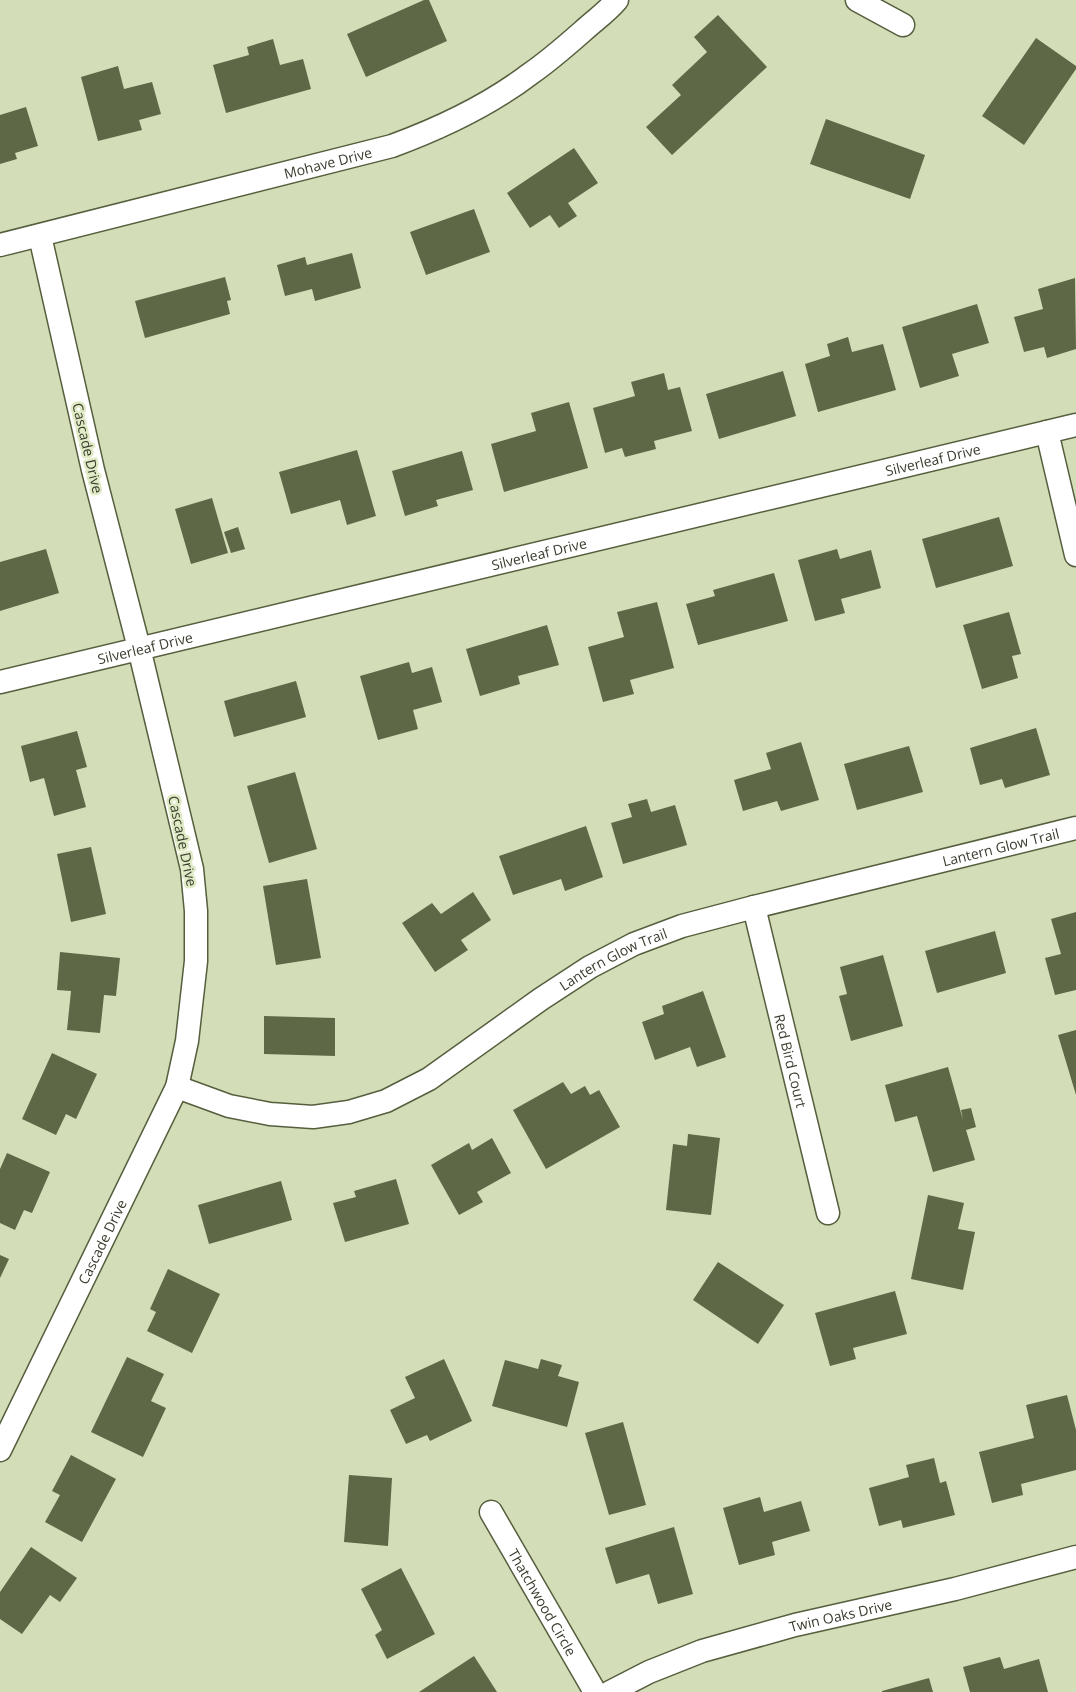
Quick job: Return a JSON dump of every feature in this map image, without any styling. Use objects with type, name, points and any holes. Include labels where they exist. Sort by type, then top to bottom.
[{"type":"street","name":"Mohave Drive","points":[[0,245],[392,146],[426,133],[459,118],[499,96],[529,75],[605,13],[617,0]]},
{"type":"street","points":[[857,0],[903,25]]},
{"type":"street","name":"Cascade Drive","points":[[0,1450],[177,1087],[187,1041],[196,961],[196,911],[192,869],[93,470],[40,236]]},
{"type":"street","name":"Silverleaf Drive","points":[[0,682],[1076,425]]},
{"type":"street","points":[[1047,432],[1076,555]]},
{"type":"street","name":"Lantern Glow Trail","points":[[177,1087],[229,1106],[270,1114],[313,1117],[349,1112],[386,1101],[429,1080],[590,967],[634,944],[682,926],[754,907],[1076,828]]},
{"type":"street","name":"Red Bird Court","points":[[754,907],[828,1213]]},
{"type":"street","name":"Thatchwood Circle","points":[[491,1512],[595,1692]]},
{"type":"street","name":"Twin Oaks Drive","points":[[610,1692],[649,1672],[702,1651],[795,1625],[954,1589],[1076,1558]]},
{"type":"building","points":[[424,0],[429,0],[447,41],[366,77],[347,34]]},
{"type":"building","points":[[718,15],[767,67],[672,155],[646,127],[681,95],[672,85],[707,52],[694,37]]},
{"type":"building","points":[[1036,38],[1076,66],[1076,69],[1024,145],[982,116]]},
{"type":"building","points":[[273,39],[280,65],[303,59],[311,89],[226,113],[213,65],[249,55],[247,47]]},
{"type":"building","points":[[118,66],[124,89],[152,82],[161,114],[139,120],[142,130],[98,141],[81,77]]},
{"type":"building","points":[[26,107],[38,146],[15,153],[17,159],[0,164],[0,115]]},
{"type":"building","points":[[826,119],[925,155],[910,199],[810,164]]},
{"type":"building","points":[[574,148],[598,183],[568,203],[577,216],[559,228],[550,215],[530,228],[507,193]]},
{"type":"building","points":[[474,209],[490,252],[426,275],[410,232]]},
{"type":"building","points":[[352,253],[361,288],[315,301],[312,289],[285,296],[277,265],[305,257],[307,265]]},
{"type":"building","points":[[225,277],[231,300],[227,301],[230,314],[145,338],[135,301]]},
{"type":"building","points":[[1075,278],[1076,349],[1047,358],[1044,347],[1024,352],[1014,317],[1043,309],[1038,289]]},
{"type":"building","points":[[977,304],[989,343],[952,354],[959,376],[920,388],[902,327]]},
{"type":"building","points":[[848,337],[852,352],[883,344],[896,390],[818,412],[805,364],[830,356],[827,344]]},
{"type":"building","points":[[783,371],[796,416],[719,439],[706,394]]},
{"type":"building","points":[[664,373],[668,390],[680,387],[692,431],[654,441],[656,449],[625,457],[622,448],[605,453],[593,408],[635,396],[631,382]]},
{"type":"building","points":[[569,402],[588,468],[504,492],[491,444],[536,431],[531,413]]},
{"type":"building","points":[[357,450],[376,516],[347,525],[340,500],[291,514],[279,472]]},
{"type":"building","points":[[462,451],[473,490],[436,500],[438,506],[405,516],[392,471]]},
{"type":"building","points":[[212,498],[228,553],[191,564],[175,509]]},
{"type":"building","points":[[999,517],[1013,566],[936,588],[922,539]]},
{"type":"building","points":[[238,527],[245,549],[231,553],[224,532]]},
{"type":"building","points":[[46,549],[59,593],[0,611],[0,562]]},
{"type":"building","points":[[837,549],[840,559],[871,550],[881,588],[841,599],[845,613],[815,621],[798,560]]},
{"type":"building","points":[[774,573],[788,621],[698,645],[686,604],[715,596],[713,590]]},
{"type":"building","points":[[657,602],[674,668],[630,680],[634,694],[603,702],[588,647],[624,637],[617,612]]},
{"type":"building","points":[[1009,612],[1021,654],[1012,656],[1018,678],[982,689],[963,625]]},
{"type":"building","points":[[547,625],[559,665],[518,676],[520,684],[480,696],[466,649]]},
{"type":"building","points":[[409,662],[412,673],[432,667],[442,702],[413,710],[418,729],[378,740],[360,676]]},
{"type":"building","points":[[296,681],[306,717],[234,737],[224,701]]},
{"type":"building","points":[[1036,728],[1050,775],[1005,788],[1002,779],[980,785],[970,748]]},
{"type":"building","points":[[77,731],[87,767],[76,770],[86,807],[54,816],[44,778],[30,782],[21,746]]},
{"type":"building","points":[[801,742],[819,800],[781,811],[777,801],[743,811],[734,780],[771,769],[766,753]]},
{"type":"building","points":[[909,746],[923,792],[857,810],[844,764]]},
{"type":"building","points":[[295,772],[317,849],[269,863],[247,786]]},
{"type":"building","points":[[647,799],[651,812],[675,805],[687,845],[623,864],[611,823],[632,817],[628,804]]},
{"type":"building","points":[[586,826],[603,877],[565,891],[561,879],[513,895],[499,856]]},
{"type":"building","points":[[91,847],[106,914],[71,922],[57,854]]},
{"type":"building","points":[[307,879],[321,958],[276,965],[263,886]]},
{"type":"building","points":[[473,892],[491,920],[461,940],[468,950],[435,972],[402,923],[432,903],[441,914]]},
{"type":"building","points":[[1076,912],[1076,990],[1055,995],[1045,958],[1061,954],[1051,919]]},
{"type":"building","points":[[995,931],[1006,973],[937,993],[925,951]]},
{"type":"building","points":[[60,952],[120,958],[116,996],[104,995],[100,1033],[67,1030],[71,991],[57,990]]},
{"type":"building","points":[[883,955],[903,1026],[851,1041],[839,996],[847,994],[840,967]]},
{"type":"building","points":[[703,991],[726,1057],[697,1067],[690,1047],[655,1060],[642,1022],[664,1014],[662,1006]]},
{"type":"building","points":[[264,1016],[335,1018],[335,1056],[264,1054]]},
{"type":"building","points":[[1076,1030],[1076,1095],[1058,1035]]},
{"type":"building","points":[[52,1053],[97,1074],[76,1119],[66,1114],[56,1135],[22,1119]]},
{"type":"building","points":[[948,1067],[963,1120],[961,1110],[971,1108],[976,1127],[966,1130],[975,1160],[933,1172],[917,1116],[895,1122],[885,1085]]},
{"type":"building","points":[[563,1082],[571,1094],[585,1086],[590,1095],[599,1090],[620,1127],[546,1169],[513,1110]]},
{"type":"building","points":[[688,1134],[720,1138],[711,1215],[666,1210],[673,1144],[687,1146]]},
{"type":"building","points":[[492,1138],[511,1173],[477,1192],[483,1202],[459,1215],[431,1165],[469,1143],[472,1150]]},
{"type":"building","points":[[7,1153],[50,1172],[32,1213],[24,1210],[15,1230],[0,1223],[0,1169]]},
{"type":"building","points":[[396,1179],[409,1224],[345,1242],[333,1203],[356,1197],[354,1191]]},
{"type":"building","points":[[281,1181],[292,1220],[209,1244],[198,1205]]},
{"type":"building","points":[[928,1195],[964,1203],[958,1229],[975,1232],[963,1290],[911,1279]]},
{"type":"building","points":[[0,1255],[9,1259],[0,1278]]},
{"type":"building","points":[[718,1262],[784,1305],[758,1344],[693,1300]]},
{"type":"building","points":[[168,1269],[220,1294],[192,1353],[147,1331],[156,1312],[150,1309]]},
{"type":"building","points":[[895,1291],[907,1334],[853,1348],[856,1359],[830,1366],[815,1313]]},
{"type":"building","points":[[127,1357],[164,1374],[151,1401],[166,1408],[143,1457],[91,1432]]},
{"type":"building","points":[[444,1359],[472,1421],[430,1441],[427,1435],[406,1444],[390,1410],[415,1398],[405,1377]]},
{"type":"building","points":[[541,1359],[562,1365],[558,1376],[579,1382],[567,1427],[492,1406],[505,1360],[538,1369]]},
{"type":"building","points":[[1067,1395],[1076,1430],[1076,1470],[1021,1484],[1023,1495],[992,1503],[979,1452],[1034,1438],[1026,1405]]},
{"type":"building","points":[[623,1422],[646,1505],[609,1515],[585,1433]]},
{"type":"building","points":[[71,1455],[116,1479],[82,1542],[45,1522],[60,1495],[52,1491]]},
{"type":"building","points":[[934,1458],[940,1483],[946,1481],[955,1515],[903,1528],[901,1520],[879,1526],[869,1488],[909,1477],[906,1465]]},
{"type":"building","points":[[349,1475],[392,1478],[388,1546],[344,1542]]},
{"type":"building","points":[[760,1497],[764,1512],[801,1501],[810,1531],[772,1542],[775,1555],[739,1565],[723,1508]]},
{"type":"building","points":[[674,1527],[693,1594],[658,1604],[649,1574],[616,1584],[605,1548]]},
{"type":"building","points":[[31,1547],[77,1578],[60,1602],[50,1595],[22,1634],[0,1619],[0,1592]]},
{"type":"building","points":[[401,1568],[435,1634],[387,1659],[375,1635],[382,1630],[361,1589]]},
{"type":"building","points":[[474,1656],[497,1692],[419,1692]]},
{"type":"building","points":[[1000,1657],[1004,1669],[1039,1659],[1048,1692],[970,1692],[963,1667]]},
{"type":"building","points":[[929,1678],[933,1692],[882,1692],[882,1691]]}]
